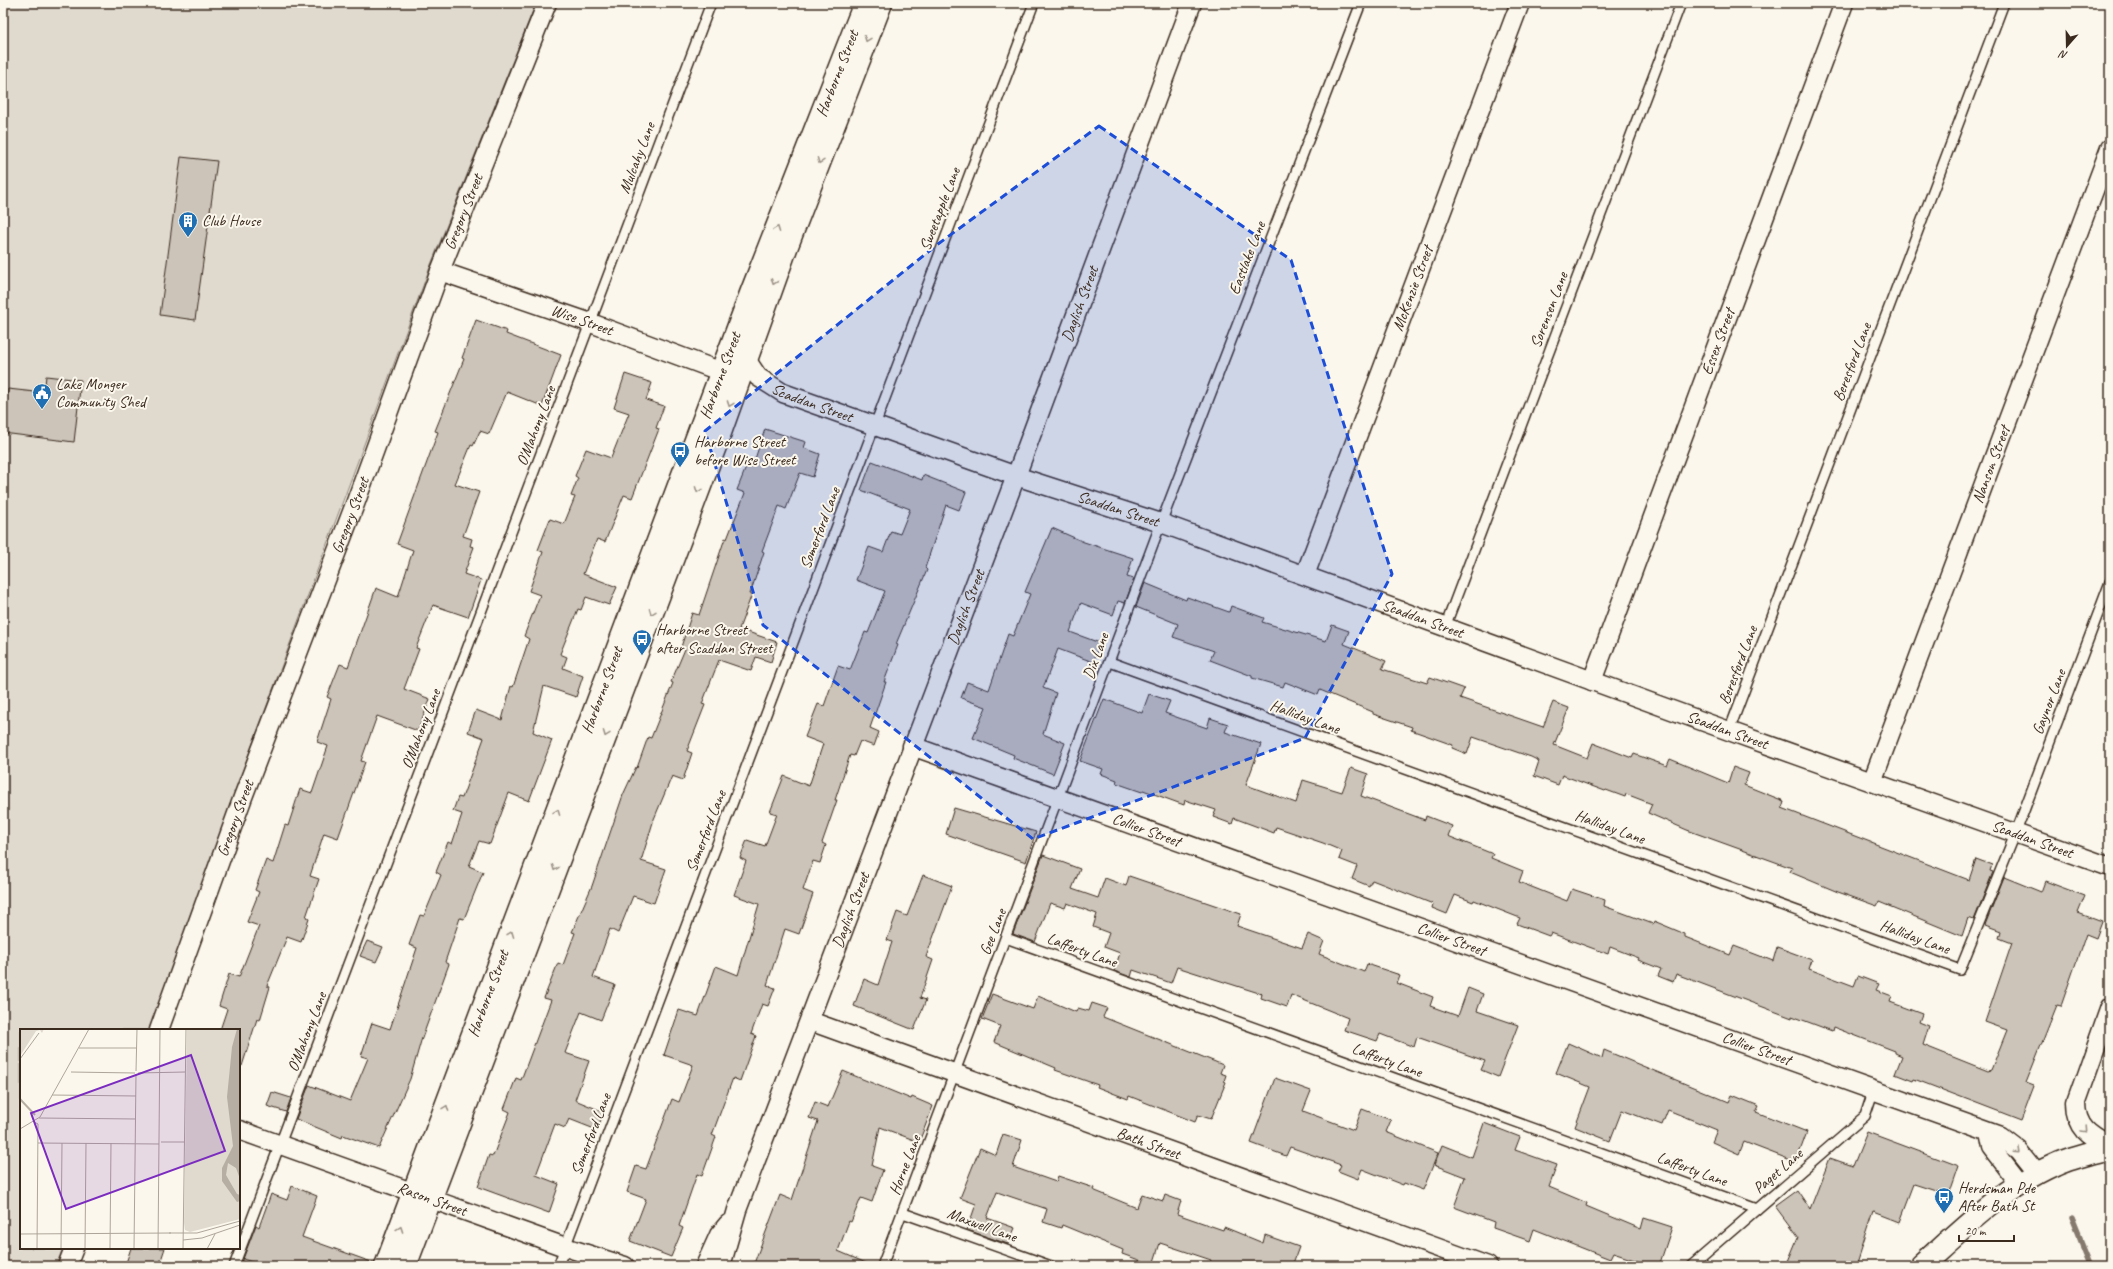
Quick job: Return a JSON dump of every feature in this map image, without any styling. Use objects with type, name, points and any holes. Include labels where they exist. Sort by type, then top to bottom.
[{"type":"main road","name":"Harborne Street","points":[[405,1266],[422,1196],[722,372],[865,3]]},
{"type":"main road","name":"Harborne Street","points":[[386,1266],[422,1196],[746,359],[786,248],[881,3]]},
{"type":"main road","points":[[1921,1266],[1985,1209],[2029,1179],[2081,1155],[2110,1148]]},
{"type":"street","name":"Gregory Street","points":[[159,1029],[243,797],[355,504],[440,271],[547,3]]},
{"type":"street","name":"Daglish Street","points":[[721,1266],[738,1210],[912,746],[1016,476],[1192,3]]},
{"type":"street","name":"McKenzie Street","points":[[1305,575],[1520,3]]},
{"type":"street","name":"Essex Street","points":[[1592,681],[1844,3]]},
{"type":"street","name":"Nanson Street","points":[[1872,782],[2110,148]]},
{"type":"street","name":"Wise Street","points":[[440,271],[591,323],[722,372]]},
{"type":"street","name":"Scaddan Street","points":[[746,359],[758,377],[783,393],[1016,476],[1161,523],[1729,731],[2016,832],[2110,867]]},
{"type":"street","name":"Collier Street","points":[[912,746],[1873,1092],[2001,1136],[2018,1149],[2029,1179]]},
{"type":"street","points":[[2110,1007],[2076,1103],[2076,1113],[2080,1125],[2092,1137],[2110,1148]]},
{"type":"street","name":"Bath Street","points":[[810,1021],[955,1075],[1488,1266]]},
{"type":"street","name":"Rason Street","points":[[240,1130],[565,1247],[625,1266]]},
{"type":"street","name":"Daglish Street","points":[[705,1266],[720,1235],[738,1210]]},
{"type":"street","points":[[67,1266],[74,1249]]},
{"type":"lane","name":"Mulcahy Lane","points":[[591,323],[711,3]]},
{"type":"lane","name":"Sweetapple Lane","points":[[874,425],[1034,3]]},
{"type":"lane","name":"Eastlake Lane","points":[[1161,523],[1361,3]]},
{"type":"lane","name":"Sorensen Lane","points":[[1445,628],[1681,3]]},
{"type":"lane","name":"Beresford Lane","points":[[1729,731],[2004,3]]},
{"type":"lane","name":"O'Mahony Lane","points":[[234,1266],[591,323]]},
{"type":"lane","name":"Somerford Lane","points":[[558,1266],[874,425]]},
{"type":"lane","name":"Dix Lane","points":[[1059,800],[1161,523]]},
{"type":"lane","name":"Gaynor Lane","points":[[2016,832],[2110,582]]},
{"type":"lane","name":"Halliday Lane","points":[[1110,662],[1960,970],[2016,832]]},
{"type":"lane","name":"Gee Lane","points":[[955,1075],[1059,800]]},
{"type":"lane","name":"Lafferty Lane","points":[[1006,938],[1757,1209]]},
{"type":"lane","name":"Horne Lane","points":[[882,1266],[955,1075]]},
{"type":"lane","name":"Paget Lane","points":[[1691,1266],[1865,1116],[1873,1092]]},
{"type":"lane","name":"Maxwell Lane","points":[[903,1213],[1051,1266]]},
{"type":"highlighted area","points":[[1099,126],[1291,260],[1392,574],[1305,738],[1033,839],[763,625],[705,431],[938,244]]},
{"type":"shaded area","points":[[3,3],[536,3],[430,267],[234,794],[149,1029],[20,1029],[20,1249],[63,1249],[56,1266],[3,1266]]},
{"type":"building","name":"Club House","points":[[181,157],[217,161],[195,320],[160,315]]},
{"type":"building","points":[[476,320],[507,331],[506,334],[561,355],[542,406],[507,392],[489,434],[480,431],[473,446],[471,445],[455,484],[479,492],[463,536],[472,539],[470,546],[474,547],[464,574],[481,580],[468,617],[433,605],[416,648],[419,649],[404,689],[430,699],[418,731],[377,716],[361,761],[365,762],[338,838],[324,833],[310,876],[319,879],[306,917],[309,919],[301,942],[287,937],[267,986],[270,987],[260,1020],[257,1019],[242,1066],[240,1065],[240,1029],[220,1029],[227,1009],[219,1006],[229,974],[239,977],[259,926],[247,922],[259,892],[255,890],[266,860],[273,863],[285,825],[288,826],[300,789],[312,793],[328,746],[317,742],[331,699],[327,697],[340,664],[348,667],[376,588],[398,597],[413,550],[397,544],[438,432],[435,431],[464,359],[462,358]]},
{"type":"building","points":[[625,374],[652,383],[646,400],[664,406],[656,428],[659,429],[632,498],[624,495],[605,542],[597,539],[583,574],[617,587],[609,605],[586,597],[581,610],[578,609],[560,654],[567,657],[563,668],[583,676],[576,697],[544,686],[533,732],[552,740],[529,801],[509,793],[490,844],[479,841],[469,866],[483,872],[464,919],[460,918],[445,962],[449,964],[421,1041],[410,1079],[379,1148],[343,1135],[342,1138],[296,1119],[309,1085],[350,1101],[368,1058],[361,1056],[372,1023],[390,1029],[417,948],[409,945],[420,915],[424,916],[441,875],[436,872],[448,842],[452,844],[462,814],[453,811],[458,797],[462,798],[484,738],[468,732],[476,710],[502,720],[511,686],[513,687],[529,639],[524,636],[540,595],[529,591],[543,552],[538,550],[550,519],[564,524],[575,497],[571,496],[578,478],[575,476],[586,449],[611,458],[629,413],[614,408]]},
{"type":"building","name":"Lake Monger Community Shed","points":[[46,376],[81,380],[74,442],[3,433],[8,389],[44,393]]},
{"type":"building","points":[[765,429],[806,442],[804,448],[820,454],[813,477],[800,473],[786,509],[779,506],[762,551],[764,552],[750,594],[752,594],[739,629],[777,642],[771,662],[756,657],[751,671],[719,660],[702,704],[705,705],[687,751],[692,753],[683,780],[672,776],[654,819],[641,861],[666,869],[654,903],[633,896],[618,933],[610,929],[593,977],[615,985],[601,1020],[581,1012],[565,1053],[589,1061],[575,1100],[604,1112],[597,1130],[569,1119],[565,1128],[555,1124],[536,1175],[559,1184],[549,1213],[478,1187],[489,1155],[493,1156],[510,1112],[504,1109],[516,1078],[521,1080],[551,1000],[544,998],[558,963],[563,965],[575,933],[572,932],[592,886],[623,795],[636,767],[637,768],[648,737],[651,738],[673,683],[671,682],[685,649],[681,647],[692,613],[699,615],[725,538],[727,539],[745,493],[737,490],[749,460],[754,462]]},
{"type":"building","points":[[872,461],[922,480],[923,475],[966,492],[959,510],[946,505],[925,568],[927,570],[896,644],[898,645],[884,682],[886,682],[870,728],[879,732],[874,746],[860,741],[854,756],[850,755],[835,800],[837,800],[822,843],[826,845],[820,863],[813,861],[803,890],[813,894],[799,934],[785,929],[767,985],[775,988],[768,1006],[762,1004],[751,1034],[756,1036],[740,1081],[733,1078],[712,1135],[716,1137],[702,1176],[697,1174],[679,1226],[683,1228],[671,1257],[630,1241],[646,1199],[627,1192],[636,1166],[646,1169],[672,1099],[679,1102],[693,1065],[664,1055],[679,1010],[698,1016],[716,966],[738,975],[759,904],[734,895],[746,861],[740,858],[747,840],[765,846],[777,814],[770,812],[784,776],[809,786],[823,744],[805,737],[818,704],[824,706],[838,666],[850,670],[865,632],[868,633],[885,591],[856,580],[869,547],[883,552],[891,531],[900,534],[910,509],[861,490]]},
{"type":"building","points":[[1052,528],[1084,542],[1133,558],[1127,577],[1134,579],[1125,603],[1118,601],[1113,615],[1081,603],[1070,632],[1100,643],[1093,662],[1058,649],[1043,688],[1056,693],[1043,734],[1065,743],[1053,774],[1013,758],[1014,755],[973,738],[986,707],[961,698],[967,682],[989,690],[1008,634],[1013,636],[1030,594],[1025,592]]},
{"type":"building","points":[[1145,583],[1186,600],[1187,597],[1229,612],[1231,606],[1264,618],[1262,622],[1326,641],[1332,625],[1349,631],[1344,644],[1386,661],[1382,669],[1427,683],[1430,677],[1464,689],[1460,698],[1543,727],[1553,702],[1569,708],[1554,745],[1587,758],[1593,743],[1632,758],[1634,754],[1667,766],[1670,759],[1728,783],[1733,767],[1749,773],[1744,785],[1784,801],[1782,808],[1969,880],[1976,859],[1992,865],[1990,871],[1993,872],[1974,920],[1968,918],[1962,936],[1879,902],[1877,906],[1838,892],[1790,872],[1792,868],[1687,830],[1648,813],[1652,804],[1626,794],[1625,797],[1562,775],[1558,785],[1534,776],[1539,761],[1531,757],[1473,737],[1467,754],[1452,748],[1453,745],[1411,730],[1412,727],[1373,714],[1373,712],[1320,690],[1318,695],[1285,682],[1283,687],[1252,678],[1252,676],[1210,660],[1214,651],[1173,637],[1178,624],[1136,607]]},
{"type":"building","points":[[1149,694],[1170,701],[1165,713],[1207,728],[1210,718],[1228,724],[1225,732],[1261,744],[1246,785],[1296,803],[1303,780],[1342,792],[1351,768],[1368,774],[1361,796],[1425,820],[1426,816],[1452,826],[1448,836],[1493,854],[1491,858],[1523,871],[1519,882],[1567,901],[1572,889],[1605,900],[1604,906],[1653,924],[1654,921],[1685,934],[1685,937],[1730,955],[1734,946],[1773,961],[1777,947],[1812,960],[1809,969],[1854,986],[1858,976],[1879,984],[1876,990],[1892,996],[1890,1002],[1922,1014],[1919,1022],[1929,1026],[1923,1045],[1988,1071],[1991,1070],[2007,1030],[1985,1022],[2012,943],[1999,938],[2001,931],[1985,925],[2004,877],[2041,892],[2045,881],[2085,896],[2078,913],[2102,922],[2096,938],[2086,934],[2061,1006],[2057,1005],[2026,1083],[2034,1086],[2021,1120],[1914,1079],[1913,1081],[1895,1074],[1902,1056],[1895,1053],[1895,1051],[1833,1027],[1832,1031],[1792,1016],[1792,1018],[1676,974],[1673,982],[1658,976],[1661,969],[1638,960],[1639,958],[1610,947],[1608,954],[1551,933],[1549,936],[1517,924],[1520,918],[1474,900],[1473,902],[1455,895],[1447,914],[1432,908],[1433,904],[1372,880],[1369,886],[1352,879],[1357,866],[1339,859],[1342,851],[1323,843],[1276,827],[1274,833],[1234,818],[1232,824],[1213,817],[1216,810],[1185,800],[1184,805],[1143,790],[1142,792],[1116,783],[1117,780],[1101,774],[1103,769],[1080,761],[1104,699],[1142,713]]},
{"type":"building","points":[[954,808],[1036,832],[1026,862],[946,834]]},
{"type":"building","points":[[1043,855],[1080,869],[1072,889],[1098,898],[1105,878],[1126,886],[1129,876],[1241,914],[1237,926],[1302,948],[1308,934],[1324,941],[1319,954],[1364,972],[1367,964],[1400,975],[1397,983],[1433,997],[1430,1006],[1458,1016],[1468,988],[1483,994],[1477,1011],[1518,1025],[1498,1077],[1481,1070],[1485,1061],[1417,1037],[1414,1047],[1380,1034],[1377,1041],[1344,1030],[1348,1018],[1291,995],[1287,1007],[1261,998],[1262,994],[1177,967],[1171,983],[1133,970],[1131,977],[1114,971],[1120,953],[1104,947],[1109,933],[1093,927],[1097,914],[1067,903],[1065,908],[1050,903],[1035,942],[1013,934]]},
{"type":"building","points":[[923,875],[952,886],[926,957],[933,960],[920,998],[926,1000],[914,1030],[854,1006],[864,979],[878,985],[892,942],[887,940],[897,912],[907,916]]},
{"type":"building","points":[[367,941],[383,947],[376,962],[360,956]]},
{"type":"building","points":[[992,994],[1033,1009],[1038,996],[1076,1012],[1078,1008],[1089,1011],[1092,1003],[1107,1008],[1103,1017],[1223,1065],[1220,1073],[1226,1075],[1224,1081],[1226,1082],[1211,1119],[1198,1115],[1195,1122],[1129,1096],[1128,1099],[1097,1087],[1098,1085],[1055,1070],[1056,1068],[994,1042],[1000,1026],[982,1019]]},
{"type":"building","points":[[1568,1043],[1602,1058],[1604,1050],[1729,1102],[1732,1095],[1759,1106],[1756,1112],[1807,1132],[1796,1162],[1744,1142],[1739,1154],[1712,1142],[1717,1130],[1668,1110],[1662,1125],[1622,1110],[1610,1141],[1575,1127],[1590,1087],[1556,1073]]},
{"type":"building","points":[[843,1071],[911,1099],[912,1097],[933,1106],[919,1142],[880,1127],[872,1166],[883,1170],[872,1202],[861,1198],[851,1222],[849,1221],[838,1251],[873,1266],[753,1266],[780,1195],[792,1200],[818,1121],[809,1118],[815,1102],[828,1107]]},
{"type":"building","points":[[1275,1078],[1311,1091],[1303,1111],[1354,1130],[1362,1109],[1391,1120],[1386,1132],[1438,1153],[1423,1190],[1404,1183],[1403,1185],[1362,1169],[1358,1179],[1338,1171],[1341,1165],[1290,1147],[1286,1156],[1251,1143]]},
{"type":"building","points":[[272,1092],[291,1098],[286,1112],[267,1106]]},
{"type":"building","points":[[1484,1123],[1520,1137],[1515,1150],[1557,1165],[1549,1187],[1587,1203],[1586,1206],[1641,1229],[1644,1218],[1672,1227],[1659,1266],[1653,1266],[1613,1253],[1610,1259],[1534,1229],[1530,1241],[1493,1228],[1494,1222],[1454,1207],[1465,1177],[1434,1165],[1442,1145],[1472,1157]]},
{"type":"building","points":[[1867,1132],[1958,1166],[1948,1195],[1914,1184],[1900,1221],[1874,1211],[1856,1266],[1786,1266],[1798,1237],[1775,1206],[1797,1190],[1810,1209],[1830,1158],[1853,1166]]},
{"type":"building","points":[[1003,1134],[1022,1140],[1013,1167],[1056,1182],[1058,1176],[1094,1188],[1093,1190],[1137,1208],[1142,1194],[1163,1201],[1165,1195],[1181,1201],[1177,1214],[1223,1230],[1224,1227],[1263,1243],[1265,1235],[1299,1247],[1292,1266],[1209,1266],[1211,1260],[1160,1243],[1153,1265],[1122,1254],[1123,1250],[1062,1225],[1061,1228],[1043,1222],[1047,1209],[997,1192],[987,1218],[1015,1228],[1008,1244],[967,1230],[976,1204],[960,1198],[980,1148],[996,1155]]},
{"type":"building","points":[[292,1186],[317,1196],[302,1237],[374,1263],[374,1266],[264,1266],[243,1259],[256,1225],[259,1227],[271,1194],[287,1200]]},
{"type":"building","points":[[131,1249],[165,1249],[159,1266],[125,1266]]},
{"type":"waterway","points":[[2072,1219],[2091,1266]]},
{"type":"place","name":"Club House","points":[[188,238]]},
{"type":"place","name":"Lake Monger Community Shed","points":[[42,410]]},
{"type":"place","name":"Harborne Street before Wise Street","points":[[680,468]]},
{"type":"place","name":"Harborne Street after Scaddan Street","points":[[642,656]]},
{"type":"place","name":"Herdsman Pde After Bath St","points":[[1944,1214]]}]
